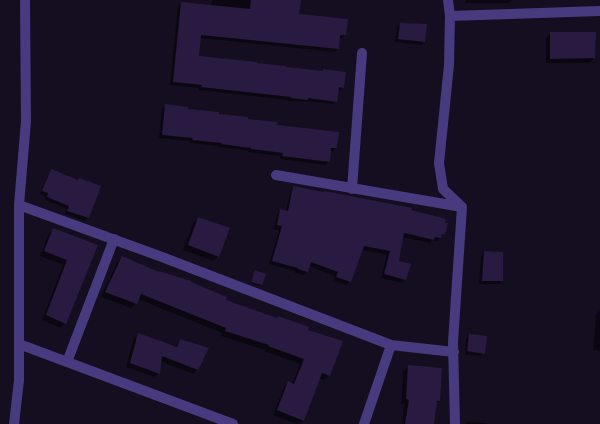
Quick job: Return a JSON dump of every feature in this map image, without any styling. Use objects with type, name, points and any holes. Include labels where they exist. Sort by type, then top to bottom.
[{"type":"street","points":[[14,424],[20,380],[20,205],[26,121],[25,0]]},
{"type":"street","points":[[448,0],[450,16],[449,65],[439,163],[443,189],[462,207]]},
{"type":"street","points":[[450,16],[600,11]]},
{"type":"street","points":[[352,189],[362,54]]},
{"type":"street","points":[[276,175],[462,207]]},
{"type":"street","points":[[20,205],[177,262],[391,344],[454,352]]},
{"type":"street","points":[[455,424],[453,342],[462,207]]},
{"type":"street","points":[[67,362],[114,239]]},
{"type":"street","points":[[19,344],[233,424]]},
{"type":"street","points":[[364,424],[391,344]]},
{"type":"building","points":[[251,0],[301,0],[299,14],[348,19],[346,35],[340,35],[339,49],[201,35],[199,56],[257,62],[286,67],[346,72],[344,88],[339,87],[337,102],[308,98],[308,100],[291,98],[173,82],[181,2],[250,9]]},
{"type":"building","points":[[400,23],[427,24],[425,42],[398,39]]},
{"type":"building","points":[[550,32],[596,32],[595,58],[550,59]]},
{"type":"building","points":[[165,104],[188,107],[188,109],[219,112],[219,114],[248,117],[248,119],[278,122],[277,125],[339,132],[337,148],[331,148],[330,162],[282,156],[283,153],[221,144],[222,143],[192,140],[193,138],[162,135]]},
{"type":"building","points":[[51,169],[78,180],[79,178],[101,186],[89,218],[67,211],[69,206],[47,197],[48,193],[42,191]]},
{"type":"building","points":[[293,186],[412,208],[411,210],[446,219],[445,223],[448,223],[445,235],[442,234],[441,238],[435,237],[434,240],[404,233],[399,261],[411,264],[406,280],[384,274],[390,251],[364,246],[351,282],[336,277],[338,272],[311,262],[308,272],[272,261],[282,226],[277,225],[280,209],[288,211]]},
{"type":"building","points":[[198,217],[230,228],[219,257],[188,245]]},
{"type":"building","points":[[53,228],[98,245],[66,324],[46,315],[67,260],[44,251]]},
{"type":"building","points":[[484,251],[503,252],[503,281],[482,281]]},
{"type":"building","points":[[122,256],[159,272],[191,281],[227,297],[226,300],[277,318],[278,316],[309,327],[308,330],[343,341],[330,376],[322,373],[304,421],[277,410],[288,381],[294,384],[304,359],[268,346],[269,345],[225,331],[226,328],[141,294],[137,304],[105,292]]},
{"type":"building","points":[[255,270],[266,274],[262,285],[251,282]]},
{"type":"building","points":[[138,333],[177,347],[180,339],[209,348],[198,370],[162,356],[160,374],[130,363]]},
{"type":"building","points":[[469,334],[487,336],[485,354],[467,351]]},
{"type":"building","points":[[408,365],[442,368],[440,401],[437,401],[434,424],[405,424],[409,400],[406,399]]}]
